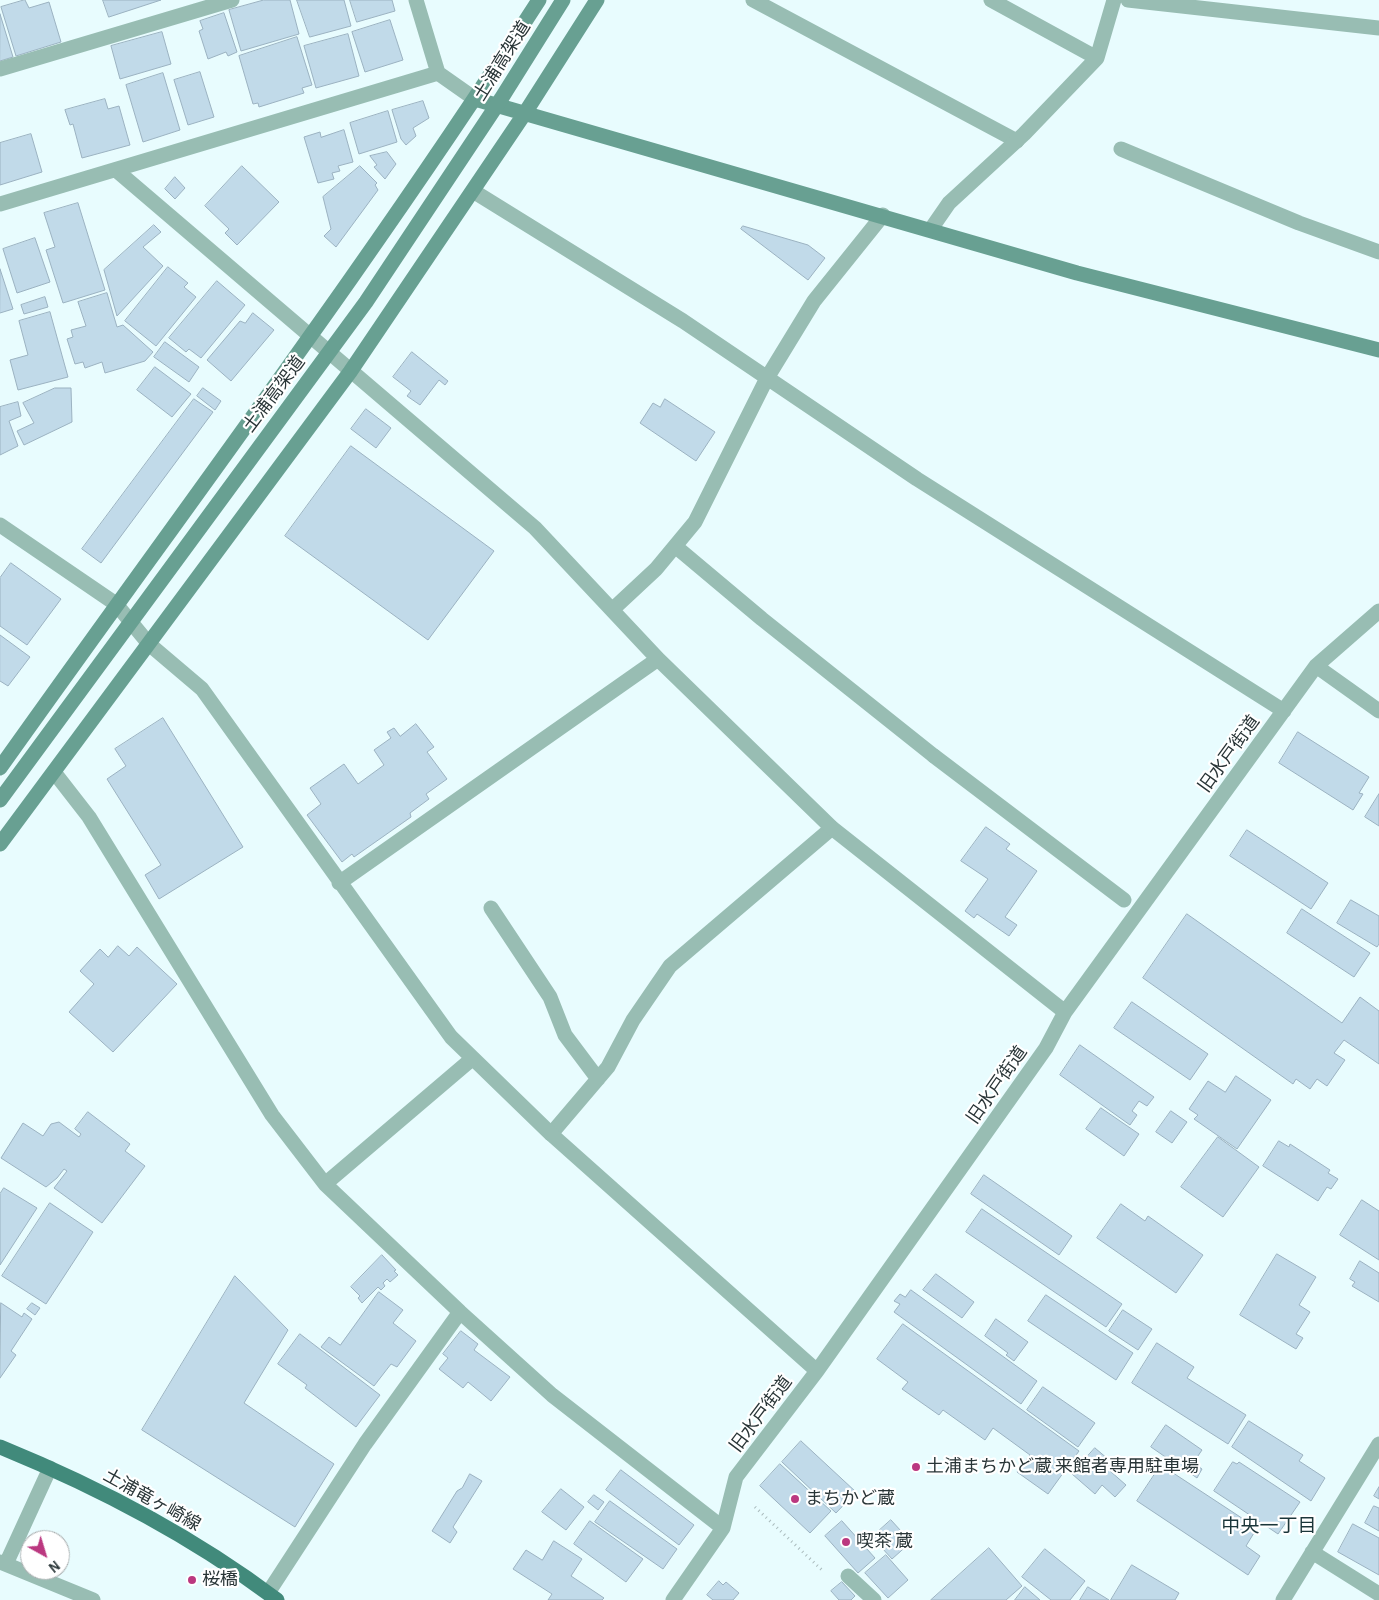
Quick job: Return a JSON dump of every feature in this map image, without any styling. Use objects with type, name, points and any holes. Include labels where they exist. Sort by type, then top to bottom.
[{"type":"main road","name":"土浦竜ヶ崎線","points":[[0,1448],[50,1468],[155,1519],[273,1596]]},
{"type":"street","points":[[0,69],[232,0]]},
{"type":"street","points":[[416,0],[438,73],[475,99],[883,215],[1077,273],[1379,350]]},
{"type":"street","points":[[0,768],[116,604],[312,336],[475,99],[539,0]]},
{"type":"street","name":"土浦高架道","points":[[0,800],[130,620],[366,302],[501,99],[563,0]]},
{"type":"street","points":[[0,844],[350,372],[525,113],[597,0]]},
{"type":"street","points":[[753,0],[1017,141]]},
{"type":"street","points":[[991,0],[1097,58]]},
{"type":"street","points":[[931,229],[949,203],[1017,141],[1097,58],[1114,0]]},
{"type":"street","points":[[1128,0],[1379,28]]},
{"type":"street","points":[[0,204],[438,73]]},
{"type":"street","points":[[1122,149],[1299,223],[1379,252]]},
{"type":"street","points":[[116,170],[312,336],[350,372],[413,421],[535,528],[658,659],[832,828],[1065,1012]]},
{"type":"street","points":[[473,191],[683,321],[917,479],[1284,711]]},
{"type":"street","points":[[612,610],[656,569],[695,522],[767,378],[814,301],[883,215]]},
{"type":"street","points":[[0,525],[116,604],[149,644],[202,689],[451,1037],[551,1134],[817,1371]]},
{"type":"street","points":[[675,546],[762,619],[934,756],[1124,900]]},
{"type":"street","name":"旧水戸街道","points":[[673,1600],[723,1528],[736,1477],[817,1371],[1046,1048],[1065,1012],[1316,666],[1379,611]]},
{"type":"street","points":[[339,883],[658,659]]},
{"type":"street","points":[[1316,666],[1379,711]]},
{"type":"street","points":[[54,772],[89,817],[272,1115],[325,1184],[460,1312],[552,1395],[723,1528]]},
{"type":"street","points":[[551,1134],[608,1067],[633,1020],[670,966],[832,828]]},
{"type":"street","points":[[491,908],[550,997],[565,1035],[598,1079]]},
{"type":"street","points":[[325,1184],[473,1058]]},
{"type":"street","points":[[273,1596],[365,1444],[460,1312]]},
{"type":"street","points":[[1283,1600],[1379,1444]]},
{"type":"street","points":[[50,1468],[3,1563],[93,1600]]},
{"type":"street","points":[[1312,1552],[1379,1594]]},
{"type":"street","points":[[848,1576],[874,1600]]},
{"type":"path","points":[[754,1505],[828,1576]]},
{"type":"building","points":[[25,0],[29,8],[49,2],[61,42],[16,56],[1,7]]},
{"type":"building","points":[[103,0],[161,0],[109,17]]},
{"type":"building","points":[[264,0],[290,0],[299,34],[241,51],[229,10]]},
{"type":"building","points":[[297,0],[344,0],[351,26],[310,37]]},
{"type":"building","points":[[350,0],[392,0],[395,11],[357,22]]},
{"type":"building","points":[[224,13],[237,52],[228,56],[226,52],[208,59],[199,31],[203,29],[200,21]]},
{"type":"building","points":[[0,14],[13,57],[0,61]]},
{"type":"building","points":[[390,20],[403,60],[365,72],[352,32]]},
{"type":"building","points":[[162,32],[171,64],[120,79],[111,46]]},
{"type":"building","points":[[348,34],[359,76],[316,88],[304,46]]},
{"type":"building","points":[[297,37],[312,85],[302,88],[304,93],[259,107],[258,103],[253,104],[239,56]]},
{"type":"building","points":[[200,72],[214,117],[188,125],[174,80]]},
{"type":"building","points":[[163,73],[180,130],[143,142],[126,85]]},
{"type":"building","points":[[105,99],[108,109],[119,106],[130,145],[82,158],[73,124],[70,125],[65,110]]},
{"type":"building","points":[[423,101],[429,118],[413,128],[416,136],[406,145],[401,139],[392,110]]},
{"type":"building","points":[[388,111],[397,142],[359,154],[350,123]]},
{"type":"building","points":[[344,130],[353,162],[338,166],[340,171],[332,173],[334,179],[318,183],[304,137],[320,132],[321,137]]},
{"type":"building","points":[[31,134],[42,172],[0,185],[0,143]]},
{"type":"building","points":[[387,152],[396,164],[385,179],[374,167],[377,165],[370,156]]},
{"type":"building","points":[[242,166],[279,202],[237,245],[225,233],[229,229],[205,206]]},
{"type":"building","points":[[360,166],[377,183],[375,185],[378,190],[336,247],[324,236],[331,229],[323,197]]},
{"type":"building","points":[[175,177],[185,188],[175,199],[165,189]]},
{"type":"building","points":[[78,203],[105,290],[63,303],[46,250],[55,247],[44,213]]},
{"type":"building","points":[[154,225],[161,232],[143,247],[163,266],[117,316],[104,270]]},
{"type":"building","points":[[743,226],[808,245],[825,258],[808,280],[741,229]]},
{"type":"building","points":[[35,238],[50,282],[17,293],[3,249]]},
{"type":"building","points":[[168,267],[188,283],[184,287],[196,297],[156,346],[125,321]]},
{"type":"building","points":[[0,269],[13,309],[0,313]]},
{"type":"building","points":[[217,281],[245,305],[201,358],[189,349],[186,352],[169,338]]},
{"type":"building","points":[[107,293],[117,327],[123,325],[153,352],[145,361],[105,373],[102,362],[85,368],[83,362],[75,364],[67,339],[73,337],[71,330],[86,326],[78,302]]},
{"type":"building","points":[[45,297],[48,307],[24,314],[21,305]]},
{"type":"building","points":[[50,312],[68,377],[18,390],[10,360],[28,355],[19,321]]},
{"type":"building","points":[[253,313],[274,330],[231,381],[207,360],[240,321],[245,323]]},
{"type":"building","points":[[165,342],[199,367],[189,382],[154,357]]},
{"type":"building","points":[[412,352],[448,381],[445,385],[439,380],[420,405],[407,396],[411,391],[393,377]]},
{"type":"building","points":[[155,367],[191,394],[172,417],[137,390]]},
{"type":"building","points":[[55,388],[71,388],[72,422],[24,445],[17,431],[34,423],[23,403]]},
{"type":"building","points":[[203,388],[221,401],[215,410],[197,396]]},
{"type":"building","points":[[194,399],[213,412],[101,563],[82,549]]},
{"type":"building","points":[[665,399],[715,432],[696,461],[640,423],[653,403],[660,407]]},
{"type":"building","points":[[18,402],[21,416],[9,421],[18,446],[0,455],[0,407]]},
{"type":"building","points":[[366,409],[391,428],[376,448],[351,429]]},
{"type":"building","points":[[351,446],[494,551],[428,640],[285,536]]},
{"type":"building","points":[[11,563],[61,599],[27,645],[0,626],[0,578]]},
{"type":"building","points":[[0,635],[30,657],[8,686],[0,681]]},
{"type":"building","points":[[163,718],[243,847],[159,899],[145,875],[161,865],[107,779],[126,766],[115,749]]},
{"type":"building","points":[[416,724],[434,747],[427,752],[447,779],[426,794],[429,799],[410,813],[411,817],[354,857],[352,854],[342,862],[307,815],[321,804],[310,788],[344,764],[358,784],[384,765],[374,750],[391,738],[387,732],[394,728],[400,736]]},
{"type":"building","points":[[1298,732],[1369,777],[1359,793],[1363,794],[1353,810],[1279,763]]},
{"type":"building","points":[[1379,794],[1379,826],[1365,817]]},
{"type":"building","points":[[986,827],[1010,844],[1006,849],[1037,871],[1005,917],[1017,925],[1009,936],[977,914],[974,918],[965,911],[988,879],[961,861]]},
{"type":"building","points":[[1247,830],[1328,883],[1311,909],[1230,856]]},
{"type":"building","points":[[1351,900],[1379,916],[1379,944],[1377,947],[1337,923]]},
{"type":"building","points":[[1302,909],[1370,953],[1354,977],[1287,933]]},
{"type":"building","points":[[1187,914],[1342,1023],[1360,997],[1379,1011],[1379,1064],[1344,1040],[1334,1053],[1345,1060],[1327,1086],[1317,1079],[1310,1089],[1296,1079],[1293,1084],[1143,978]]},
{"type":"building","points":[[118,946],[129,956],[137,947],[177,984],[113,1052],[69,1012],[94,984],[80,971],[100,949],[108,957]]},
{"type":"building","points":[[1132,1002],[1208,1054],[1190,1080],[1114,1028]]},
{"type":"building","points":[[1080,1045],[1154,1097],[1147,1106],[1139,1101],[1132,1111],[1137,1115],[1130,1125],[1060,1075]]},
{"type":"building","points":[[1236,1076],[1271,1100],[1237,1149],[1194,1119],[1198,1115],[1189,1109],[1208,1081],[1225,1092]]},
{"type":"building","points":[[1101,1108],[1139,1134],[1124,1156],[1086,1129]]},
{"type":"building","points":[[1171,1111],[1187,1122],[1172,1143],[1156,1132]]},
{"type":"building","points":[[88,1112],[130,1144],[125,1151],[145,1166],[102,1223],[54,1188],[67,1171],[64,1169],[46,1187],[1,1158],[23,1123],[43,1136],[51,1124],[59,1122],[79,1137],[81,1134],[75,1129]]},
{"type":"building","points":[[1218,1137],[1259,1167],[1223,1217],[1181,1187]]},
{"type":"building","points":[[1279,1141],[1289,1147],[1290,1144],[1330,1170],[1328,1173],[1338,1179],[1331,1189],[1327,1187],[1318,1201],[1263,1166]]},
{"type":"building","points":[[984,1175],[1072,1236],[1059,1255],[971,1194]]},
{"type":"building","points":[[4,1188],[37,1208],[0,1265],[0,1194]]},
{"type":"building","points":[[1362,1200],[1379,1211],[1379,1260],[1340,1235]]},
{"type":"building","points":[[50,1203],[93,1232],[46,1304],[2,1276]]},
{"type":"building","points":[[1121,1204],[1145,1221],[1148,1216],[1203,1255],[1176,1293],[1097,1238]]},
{"type":"building","points":[[982,1209],[1122,1304],[1106,1327],[966,1232]]},
{"type":"building","points":[[1277,1254],[1316,1277],[1299,1305],[1310,1312],[1296,1334],[1303,1338],[1296,1349],[1240,1315]]},
{"type":"building","points":[[382,1255],[396,1270],[394,1271],[398,1275],[390,1282],[387,1279],[383,1283],[385,1286],[381,1290],[378,1287],[362,1303],[358,1298],[360,1296],[351,1287]]},
{"type":"building","points":[[1360,1261],[1379,1273],[1379,1302],[1352,1286],[1355,1282],[1350,1279]]},
{"type":"building","points":[[936,1274],[974,1302],[962,1318],[923,1290]]},
{"type":"building","points":[[235,1276],[288,1330],[244,1403],[334,1464],[295,1527],[142,1430]]},
{"type":"building","points":[[911,1290],[1037,1381],[1021,1404],[894,1312],[900,1304],[894,1301],[900,1294],[905,1297]]},
{"type":"building","points":[[379,1292],[403,1310],[393,1323],[416,1341],[397,1367],[391,1364],[374,1386],[321,1347],[329,1337],[340,1345]]},
{"type":"building","points":[[1046,1295],[1133,1353],[1116,1380],[1028,1321]]},
{"type":"building","points":[[1,1303],[22,1317],[24,1313],[32,1319],[11,1351],[16,1355],[0,1378]]},
{"type":"building","points":[[32,1303],[40,1308],[35,1315],[27,1309]]},
{"type":"building","points":[[1123,1310],[1152,1329],[1138,1350],[1109,1331]]},
{"type":"building","points":[[996,1319],[1028,1342],[1014,1361],[1006,1355],[1008,1353],[985,1336]]},
{"type":"building","points":[[903,1324],[1079,1451],[1048,1494],[1017,1472],[1030,1455],[993,1428],[985,1440],[943,1410],[939,1415],[902,1389],[908,1382],[877,1359]]},
{"type":"building","points":[[461,1331],[478,1344],[474,1350],[510,1377],[491,1401],[468,1382],[463,1388],[439,1369],[448,1358],[443,1354]]},
{"type":"building","points":[[300,1334],[380,1395],[356,1427],[305,1388],[307,1385],[278,1364]]},
{"type":"building","points":[[1157,1343],[1194,1367],[1187,1378],[1246,1415],[1228,1444],[1132,1383]]},
{"type":"building","points":[[1043,1387],[1095,1423],[1078,1447],[1027,1410]]},
{"type":"building","points":[[1249,1421],[1303,1455],[1299,1461],[1325,1478],[1311,1501],[1232,1447]]},
{"type":"building","points":[[1166,1425],[1202,1450],[1187,1472],[1151,1447]]},
{"type":"building","points":[[801,1441],[856,1492],[836,1513],[782,1462]]},
{"type":"building","points":[[1095,1448],[1115,1465],[1110,1471],[1126,1485],[1115,1497],[1102,1485],[1095,1494],[1072,1474]]},
{"type":"building","points":[[1233,1462],[1237,1464],[1239,1462],[1300,1502],[1278,1534],[1214,1491]]},
{"type":"building","name":"まちかど蔵","points":[[780,1464],[831,1511],[810,1533],[760,1486]]},
{"type":"building","points":[[1195,1464],[1202,1469],[1197,1478],[1190,1473]]},
{"type":"building","points":[[1161,1465],[1257,1528],[1246,1546],[1260,1556],[1248,1575],[1137,1501]]},
{"type":"building","points":[[621,1470],[694,1525],[679,1545],[606,1490]]},
{"type":"building","points":[[470,1474],[482,1481],[453,1527],[457,1532],[450,1543],[432,1531]]},
{"type":"building","points":[[1379,1487],[1379,1499],[1374,1496]]},
{"type":"building","points":[[561,1489],[584,1507],[566,1530],[542,1512]]},
{"type":"building","points":[[594,1495],[604,1502],[598,1510],[588,1502]]},
{"type":"building","points":[[610,1501],[677,1549],[663,1569],[595,1522]]},
{"type":"building","points":[[1374,1506],[1379,1508],[1379,1531],[1365,1523]]},
{"type":"building","points":[[891,1520],[911,1542],[892,1559],[872,1537]]},
{"type":"building","points":[[590,1521],[643,1559],[626,1582],[574,1544]]},
{"type":"building","points":[[842,1521],[875,1558],[858,1573],[825,1536]]},
{"type":"building","points":[[1353,1524],[1379,1538],[1379,1575],[1338,1552]]},
{"type":"building","points":[[554,1541],[582,1559],[571,1576],[604,1598],[602,1600],[548,1600],[552,1594],[513,1569],[526,1550],[542,1560]]},
{"type":"building","points":[[989,1548],[1022,1586],[1006,1600],[931,1600]]},
{"type":"building","points":[[1045,1549],[1085,1581],[1070,1600],[1051,1600],[1022,1577]]},
{"type":"building","points":[[886,1555],[908,1580],[888,1598],[865,1573]]},
{"type":"building","points":[[1132,1565],[1179,1593],[1175,1600],[1111,1600]]},
{"type":"building","points":[[719,1581],[723,1585],[726,1582],[739,1593],[733,1600],[713,1600],[707,1595]]},
{"type":"building","points":[[842,1582],[855,1596],[851,1600],[839,1600],[831,1591]]},
{"type":"building","points":[[1025,1587],[1040,1600],[1015,1600]]},
{"type":"building","points":[[1088,1587],[1109,1600],[1080,1600]]},
{"type":"place","name":"土浦まちかど蔵 来館者専用駐車場","points":[[916,1467]]},
{"type":"place","name":"まちかど蔵","points":[[795,1499]]},
{"type":"place","name":"喫茶 蔵","points":[[846,1542]]},
{"type":"place","name":"桜橋","points":[[192,1580]]},
{"type":"district","name":"中央一丁目","points":[[1269,1526]]}]
